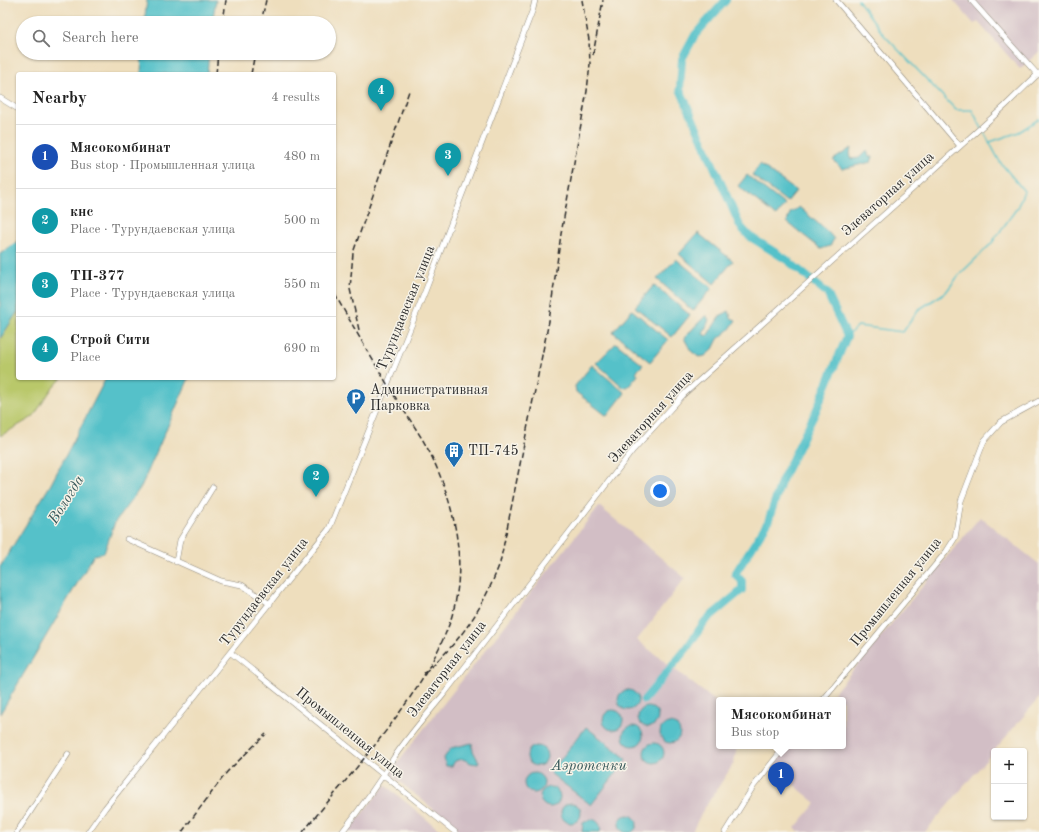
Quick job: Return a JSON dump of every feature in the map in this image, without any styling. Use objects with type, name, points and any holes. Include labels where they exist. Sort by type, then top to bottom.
[{"type":"street","name":"Турундаевская улица","points":[[88,832],[105,808],[330,529],[494,116],[533,9],[534,0]]},
{"type":"street","points":[[836,0],[960,146]]},
{"type":"street","points":[[971,0],[1038,74]]},
{"type":"street","name":"Элеваторная улица","points":[[342,832],[384,776],[391,762],[419,724],[444,694],[517,598],[591,506],[633,450],[684,394],[1038,74]]},
{"type":"street","points":[[0,98],[16,108]]},
{"type":"street","name":"Промышленная улица","points":[[825,697],[952,543],[956,532],[961,501],[984,441],[1001,422],[1039,401]]},
{"type":"street","points":[[176,562],[180,540],[213,487]]},
{"type":"street","points":[[127,539],[221,581],[242,585],[270,604]]},
{"type":"street","name":"Промышленная улица","points":[[231,653],[455,832]]},
{"type":"street","points":[[725,832],[753,787],[783,749]]},
{"type":"street","points":[[17,832],[68,754]]},
{"type":"shaded area","points":[[953,0],[1039,0],[1039,52],[1020,69],[978,22],[974,24]]},
{"type":"shaded area","points":[[599,506],[685,578],[637,640],[716,702],[716,749],[736,749],[734,763],[702,812],[692,832],[461,832],[389,773]]},
{"type":"shaded area","points":[[980,517],[1039,564],[1039,698],[996,748],[991,748],[991,754],[925,832],[800,832],[795,828],[816,803],[772,767],[787,749],[846,749],[846,697],[830,697]]},
{"type":"shaded area","points":[[385,785],[442,832],[347,832]]},
{"type":"green space","points":[[16,314],[16,380],[60,380],[51,390],[33,417],[0,436],[0,339]]},
{"type":"water","points":[[147,0],[216,0],[213,16],[145,16]]},
{"type":"water","points":[[142,60],[208,60],[207,72],[141,72]]},
{"type":"water","points":[[851,148],[850,154],[852,159],[859,158],[867,150],[869,157],[873,157],[871,162],[842,169],[833,160]]},
{"type":"water","points":[[760,164],[796,191],[787,202],[752,175]]},
{"type":"water","points":[[747,175],[785,205],[776,216],[738,186]]},
{"type":"water","points":[[799,207],[834,239],[830,246],[821,249],[787,222],[790,213]]},
{"type":"water","points":[[698,233],[733,261],[714,284],[679,254]]},
{"type":"water","points":[[16,242],[16,314],[0,339],[0,254]]},
{"type":"water","points":[[676,259],[712,288],[693,311],[657,279]]},
{"type":"water","points":[[654,285],[690,315],[672,337],[635,307]]},
{"type":"water","points":[[632,310],[668,340],[650,362],[613,332]]},
{"type":"water","points":[[729,311],[731,318],[736,320],[730,329],[718,339],[713,349],[705,356],[699,357],[691,351],[684,338],[706,315],[709,320],[703,334],[707,336],[720,316]]},
{"type":"water","points":[[616,343],[643,365],[636,372],[638,375],[629,386],[624,388],[596,363]]},
{"type":"water","points":[[592,365],[625,393],[607,416],[576,392],[575,386]]},
{"type":"water","name":"Вологда","points":[[105,380],[188,380],[141,487],[115,522],[104,553],[94,555],[0,714],[0,567],[51,484]]},
{"type":"water","points":[[628,690],[635,693],[638,700],[635,707],[628,710],[621,707],[618,700],[621,693]]},
{"type":"water","points":[[648,707],[655,710],[658,717],[655,724],[648,727],[641,724],[638,717],[641,710]]},
{"type":"water","points":[[613,710],[620,713],[623,720],[620,727],[613,730],[606,727],[603,720],[606,713]]},
{"type":"water","points":[[670,723],[677,726],[680,733],[677,740],[670,743],[663,740],[660,733],[663,726]]},
{"type":"water","points":[[633,726],[640,729],[643,736],[640,743],[633,746],[626,743],[623,736],[626,729]]},
{"type":"water","name":"Аэротенки","points":[[586,727],[627,759],[591,805],[550,773]]},
{"type":"water","points":[[472,743],[473,751],[479,762],[478,764],[471,763],[463,759],[455,761],[452,766],[446,766],[444,758],[451,748]]},
{"type":"water","points":[[654,743],[661,746],[664,753],[661,760],[654,763],[647,760],[644,753],[647,746]]},
{"type":"water","points":[[537,746],[544,749],[547,756],[544,763],[537,766],[530,763],[527,756],[530,749]]},
{"type":"water","points":[[534,773],[541,776],[544,783],[541,790],[534,793],[527,790],[524,783],[527,776]]},
{"type":"water","points":[[550,787],[557,790],[560,797],[557,804],[550,807],[543,804],[540,797],[543,790]]},
{"type":"water","points":[[571,803],[578,806],[581,813],[578,820],[571,823],[564,820],[561,813],[564,806]]},
{"type":"water","points":[[624,815],[632,815],[637,820],[635,831],[632,833],[624,833],[619,828],[619,820]]},
{"type":"water","points":[[591,819],[596,820],[599,823],[600,832],[582,832],[583,823]]},
{"type":"waterway","points":[[644,700],[687,648],[705,621],[742,590],[742,581],[735,574],[768,522],[781,482],[816,411],[847,336],[827,293],[787,260],[749,236],[740,226],[680,89],[682,59],[695,35],[726,0]]},
{"type":"waterway","points":[[847,336],[858,326],[903,332],[918,310],[946,292],[959,275],[991,244],[1017,208],[1024,191],[1000,162],[972,110],[956,110],[883,34],[858,0]]},
{"type":"waterway","points":[[990,142],[1019,132],[1039,119]]},
{"type":"railway","points":[[224,16],[226,0]]},
{"type":"railway","points":[[263,16],[266,0]]},
{"type":"railway","points":[[424,673],[449,648],[470,623],[486,595],[500,563],[549,321],[561,234],[587,91],[590,64],[589,40],[582,0]]},
{"type":"railway","points":[[593,55],[603,0]]},
{"type":"railway","points":[[216,72],[217,60]]},
{"type":"railway","points":[[251,72],[254,60]]},
{"type":"railway","points":[[359,330],[350,289],[353,253],[409,91]]},
{"type":"railway","points":[[303,832],[385,732],[423,678],[438,650],[450,622],[456,601],[458,579],[459,557],[456,536],[452,514],[439,473],[425,444],[394,395],[336,296]]},
{"type":"railway","points":[[182,832],[227,772],[266,734]]},
{"type":"place","name":"Строй Сити","points":[[381,111]]},
{"type":"place","name":"ТП-377","points":[[448,176]]},
{"type":"place","name":"Административная Парковка","points":[[356,415]]},
{"type":"place","name":"ТП-745","points":[[454,468]]},
{"type":"place","name":"кнс","points":[[316,497]]},
{"type":"place","name":"Мясокомбинат","points":[[781,795]]}]
